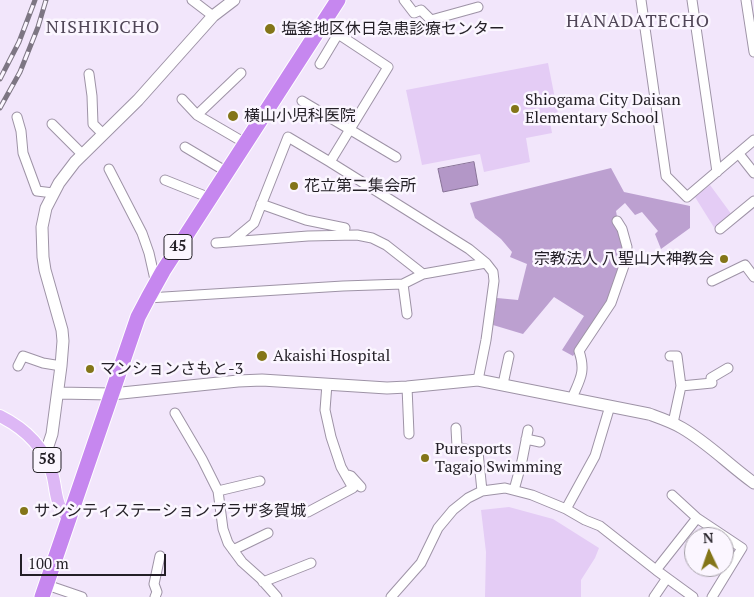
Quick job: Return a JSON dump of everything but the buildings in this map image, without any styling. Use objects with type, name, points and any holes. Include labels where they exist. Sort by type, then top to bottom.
[{"type":"highway","name":"45","points":[[45,591],[138,317],[156,284],[210,198],[338,0]]},
{"type":"main road","name":"58","points":[[0,416],[26,432],[45,455],[61,509],[63,514],[70,519]]},
{"type":"street","points":[[192,0],[213,16]]},
{"type":"street","points":[[45,455],[52,434],[63,342],[62,330],[42,257],[42,227],[46,208],[59,183],[75,162],[138,100],[213,16],[234,0]]},
{"type":"street","points":[[404,0],[414,13],[422,10],[431,20],[478,7]]},
{"type":"street","points":[[641,0],[666,176],[688,197],[754,140]]},
{"type":"street","points":[[692,0],[717,172]]},
{"type":"street","points":[[746,0],[754,52]]},
{"type":"street","points":[[323,24],[388,67],[330,162]]},
{"type":"street","points":[[320,64],[338,34]]},
{"type":"street","points":[[197,115],[241,73]]},
{"type":"street","points":[[89,74],[93,124],[104,134]]},
{"type":"street","points":[[182,99],[197,115],[245,143]]},
{"type":"street","points":[[302,100],[396,157]]},
{"type":"street","points":[[17,117],[21,131],[22,154],[37,191],[53,193]]},
{"type":"street","points":[[52,124],[83,154]]},
{"type":"street","points":[[231,242],[254,223],[288,137],[468,249],[494,272],[487,331],[478,380]]},
{"type":"street","points":[[185,146],[227,172]]},
{"type":"street","points":[[739,154],[754,173]]},
{"type":"street","points":[[109,169],[142,233],[156,284]]},
{"type":"street","points":[[165,180],[210,198]]},
{"type":"street","points":[[720,229],[754,201]]},
{"type":"street","points":[[262,204],[306,220],[363,231],[363,236]]},
{"type":"street","points":[[572,398],[582,371],[579,351],[611,303],[626,260],[626,246],[618,221]]},
{"type":"street","points":[[216,243],[308,236],[357,235],[372,238],[386,245],[423,274]]},
{"type":"street","points":[[148,298],[403,284],[423,274],[486,263]]},
{"type":"street","points":[[712,281],[745,265],[754,277]]},
{"type":"street","points":[[403,284],[408,314]]},
{"type":"street","points":[[18,366],[23,356],[43,363],[61,366]]},
{"type":"street","points":[[503,384],[509,356]]},
{"type":"street","points":[[670,356],[677,356],[681,386],[673,423]]},
{"type":"street","points":[[681,386],[712,383],[711,378],[728,368]]},
{"type":"street","points":[[58,393],[112,394],[262,380],[387,388],[478,380],[649,414],[673,423],[701,440],[754,483]]},
{"type":"street","points":[[308,512],[353,488],[341,467],[325,410],[327,384]]},
{"type":"street","points":[[407,387],[409,434]]},
{"type":"street","points":[[566,509],[595,456],[610,406]]},
{"type":"street","points":[[175,413],[218,491],[223,529],[228,543],[242,562],[276,597]]},
{"type":"street","points":[[456,428],[457,448],[478,452],[482,491]]},
{"type":"street","points":[[514,490],[527,434],[540,442]]},
{"type":"street","points":[[345,475],[351,476],[361,487]]},
{"type":"street","points":[[218,491],[260,480]]},
{"type":"street","points":[[391,597],[421,563],[438,528],[453,510],[468,498],[482,491],[505,488],[532,495],[600,526],[693,597]]},
{"type":"street","points":[[672,495],[697,518],[742,548],[712,597]]},
{"type":"street","points":[[656,570],[697,518]]},
{"type":"street","points":[[233,550],[268,533]]},
{"type":"street","points":[[155,597],[157,592],[154,584],[160,556]]},
{"type":"street","points":[[263,582],[311,563]]},
{"type":"street","points":[[654,597],[667,578]]},
{"type":"street","points":[[45,591],[82,597]]},
{"type":"shaded area","points":[[548,63],[558,114],[549,115],[552,133],[526,138],[530,162],[484,172],[480,154],[422,165],[406,90]]},
{"type":"shaded area","points":[[474,162],[478,185],[443,192],[438,169]]},
{"type":"shaded area","points":[[611,168],[624,192],[690,206],[690,228],[661,249],[655,234],[658,231],[642,212],[635,215],[625,203],[616,211],[623,250],[609,302],[573,356],[562,350],[584,316],[554,297],[523,334],[493,325],[497,298],[518,300],[527,264],[510,257],[512,252],[501,239],[475,218],[470,203]]},
{"type":"shaded area","points":[[710,185],[732,215],[715,229],[695,197]]},
{"type":"shaded area","points":[[509,507],[553,519],[599,548],[581,580],[581,597],[485,597],[486,552],[481,510]]},
{"type":"railway","points":[[0,79],[19,42],[35,0]]},
{"type":"railway","points":[[0,108],[20,72],[38,27],[46,0]]},
{"type":"place","name":"塩釜地区休日急患診療センター","points":[[270,29]]},
{"type":"place","name":"Shiogama City Daisan Elementary School","points":[[515,109]]},
{"type":"place","name":"横山小児科医院","points":[[233,116]]},
{"type":"place","name":"花立第二集会所","points":[[294,186]]},
{"type":"place","name":"宗教法人 八聖山大神教会","points":[[724,259]]},
{"type":"place","name":"Akaishi Hospital","points":[[262,356]]},
{"type":"place","name":"マンションさもと-3","points":[[90,369]]},
{"type":"place","name":"Puresports Tagajo Swimming","points":[[425,458]]},
{"type":"place","name":"サンシティステーションプラザ多賀城","points":[[24,511]]},
{"type":"district","name":"HANADATECHO","points":[[638,22]]},
{"type":"district","name":"NISHIKICHO","points":[[103,28]]}]
